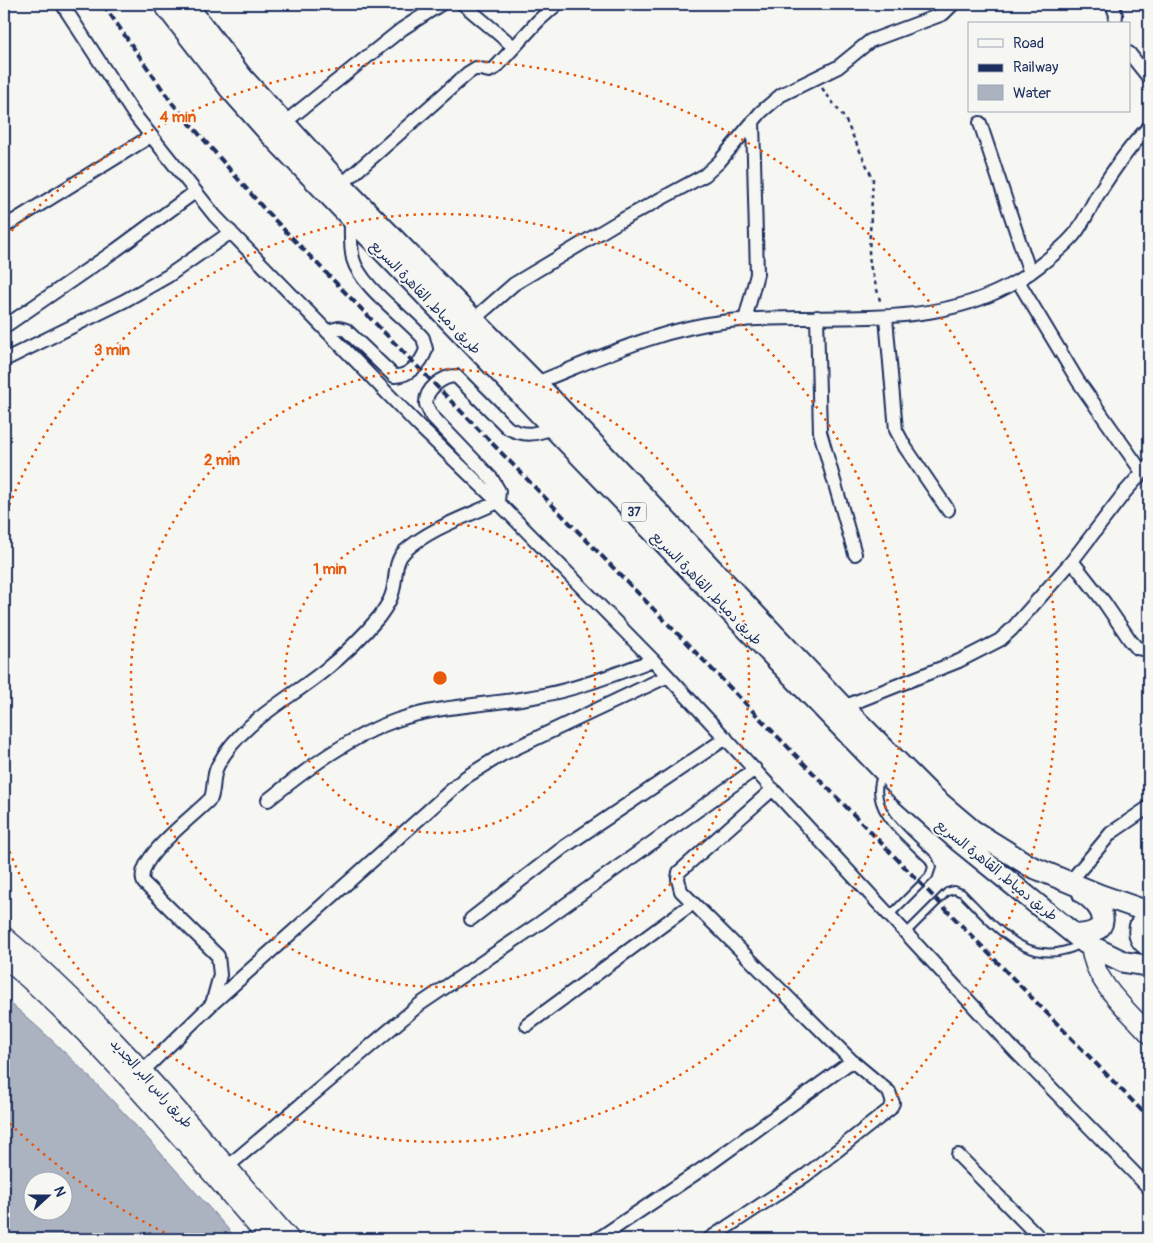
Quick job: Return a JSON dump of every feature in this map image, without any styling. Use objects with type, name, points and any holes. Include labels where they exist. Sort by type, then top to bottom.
[{"type":"highway","name":"طريق دمياط, القاهرة السريع","points":[[164,4],[230,89],[351,220],[883,770],[960,842],[1083,941],[1124,962],[1149,966]]},
{"type":"highway","name":"طريق دمياط, القاهرة السريع","points":[[186,4],[242,77],[341,185],[536,383],[843,707],[914,779],[972,830],[1012,856],[1069,883],[1149,912]]},
{"type":"highway","points":[[1069,883],[1100,907],[1103,915],[1102,923],[1097,930],[1083,941]]},
{"type":"highway","points":[[1149,916],[1140,926],[1139,933],[1142,941],[1149,946]]},
{"type":"main road","name":"طريق راس البر الجديد","points":[[4,936],[67,993],[142,1072],[290,1239]]},
{"type":"main road","points":[[1083,941],[1102,980],[1149,1034]]},
{"type":"main road","name":"طريق راس البر الجديد","points":[[4,958],[54,1003],[112,1061],[268,1239]]},
{"type":"street","points":[[62,4],[133,113],[195,192],[230,232],[420,427],[498,502],[653,660],[1016,1052],[1149,1188]]},
{"type":"street","points":[[284,123],[402,29],[441,4]]},
{"type":"street","points":[[463,4],[514,47]]},
{"type":"street","points":[[341,185],[468,73],[476,68],[487,71],[493,70],[557,4]]},
{"type":"street","points":[[473,320],[514,284],[618,222],[705,175],[719,162],[753,121],[781,95],[847,62],[870,41],[943,14],[953,4]]},
{"type":"street","points":[[1112,4],[1116,15],[1115,22]]},
{"type":"street","points":[[1130,54],[1149,78]]},
{"type":"street","points":[[745,320],[757,274],[753,121]]},
{"type":"street","points":[[980,123],[1030,272]]},
{"type":"street","points":[[536,383],[664,332],[685,327],[745,320],[817,317],[886,318],[934,311],[984,298],[1018,281],[1075,234],[1118,161],[1149,127]]},
{"type":"street","points":[[4,227],[151,136]]},
{"type":"street","points":[[4,327],[116,250],[195,192]]},
{"type":"street","points":[[327,330],[339,328],[346,330],[394,376],[409,374],[426,350],[423,338],[366,281],[357,268],[352,247],[351,220]]},
{"type":"street","points":[[4,360],[124,301],[168,276],[230,232]]},
{"type":"street","points":[[843,707],[959,661],[1000,640],[1072,561],[1146,468],[1078,381],[1018,281]]},
{"type":"street","points":[[817,317],[820,432],[855,554]]},
{"type":"street","points":[[886,318],[896,430],[904,447],[948,510]]},
{"type":"street","points":[[498,502],[499,491],[492,479],[431,415],[426,404],[428,394],[443,379],[456,376],[508,428],[518,433],[535,435],[553,428]]},
{"type":"street","points":[[212,1004],[220,975],[218,956],[144,883],[141,876],[145,865],[177,829],[211,798],[214,774],[218,765],[242,733],[266,712],[324,671],[355,644],[380,616],[392,596],[396,566],[403,553],[434,532],[498,502]]},
{"type":"street","points":[[1072,561],[1104,602],[1130,640],[1137,648],[1149,650]]},
{"type":"street","points":[[268,800],[301,774],[337,750],[363,735],[397,720],[436,710],[564,691],[653,660]]},
{"type":"street","points":[[142,1072],[212,1004],[472,773],[511,750],[668,676]]},
{"type":"street","points":[[471,919],[564,847],[726,738]]},
{"type":"street","points":[[227,1167],[419,1005],[540,922],[755,769]]},
{"type":"street","points":[[709,1239],[806,1175],[890,1109],[893,1103],[889,1092],[852,1061],[681,892],[678,879],[679,872],[773,789]]},
{"type":"street","points":[[1069,883],[1111,833],[1149,807]]},
{"type":"street","points":[[527,1025],[693,903]]},
{"type":"street","points":[[598,1239],[711,1163],[852,1061]]},
{"type":"street","points":[[958,1155],[1041,1239]]},
{"type":"lane","points":[[883,770],[877,791],[882,810],[928,860],[932,869],[928,876],[890,915]]},
{"type":"lane","points":[[906,933],[946,893],[953,890],[962,893],[1005,936],[1023,947],[1054,952],[1075,948],[1083,941]]},
{"type":"path","points":[[815,79],[845,119],[871,172],[874,188],[869,252],[870,265],[886,318]]},
{"type":"water","points":[[4,998],[36,1025],[96,1084],[237,1239],[4,1239]]},
{"type":"railway","points":[[103,4],[172,103],[265,210],[1149,1118]]}]
